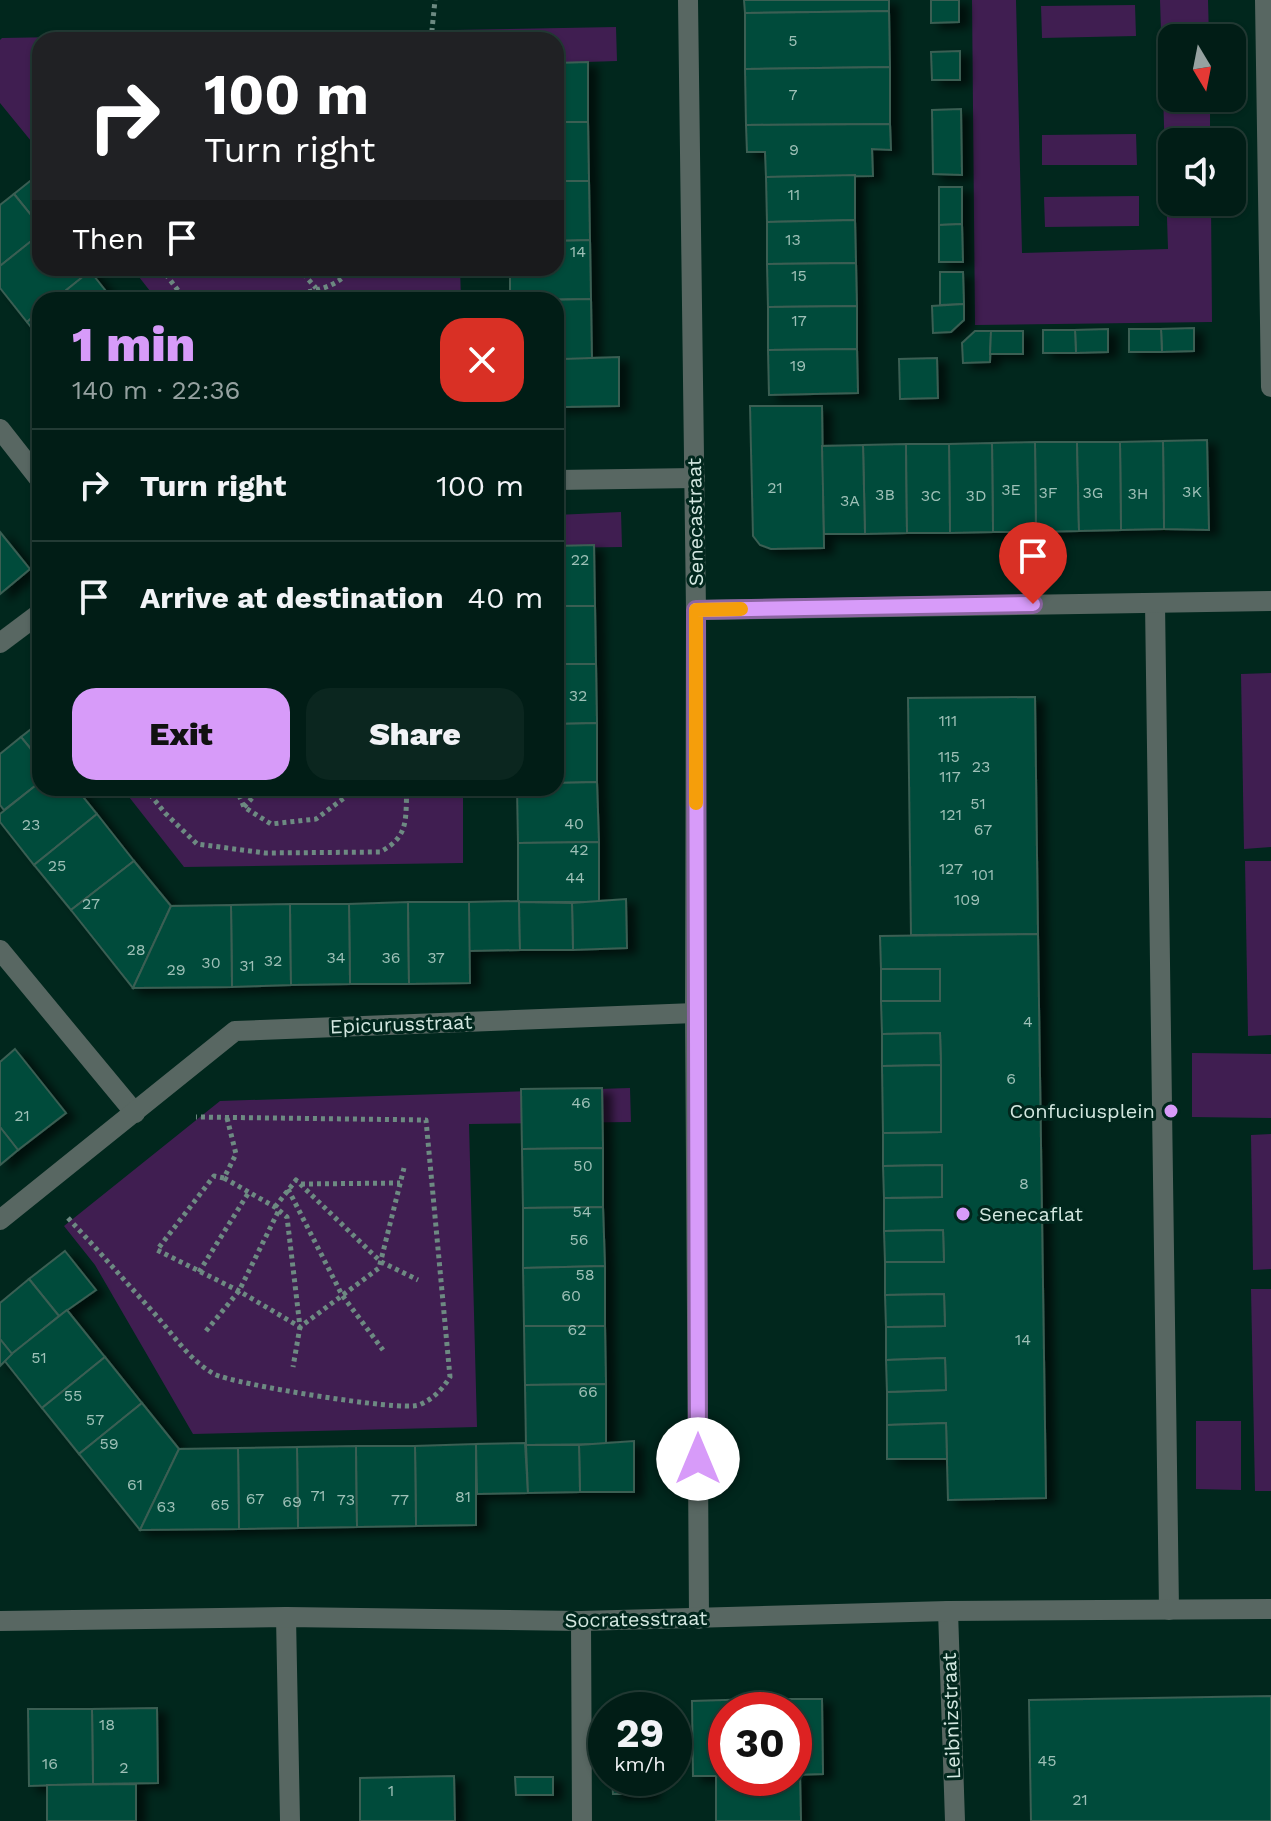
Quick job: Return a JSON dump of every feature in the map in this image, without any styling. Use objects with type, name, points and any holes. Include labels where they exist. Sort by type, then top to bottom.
[{"type":"street","name":"Senecastraat","points":[[688,0],[696,610],[699,1619]]},
{"type":"street","points":[[1265,0],[1271,387]]},
{"type":"street","points":[[0,429],[32,470]]},
{"type":"street","points":[[564,480],[695,478]]},
{"type":"street","points":[[696,610],[1271,601]]},
{"type":"street","points":[[1155,603],[1169,1610]]},
{"type":"street","points":[[0,643],[32,619]]},
{"type":"street","points":[[0,950],[135,1113]]},
{"type":"street","name":"Epicurusstraat","points":[[0,1220],[235,1031],[695,1013]]},
{"type":"street","name":"Socratesstraat","points":[[0,1621],[286,1617],[581,1621],[948,1611],[1271,1609]]},
{"type":"street","name":"Leibnizstraat","points":[[948,1611],[955,1821]]},
{"type":"street","points":[[286,1617],[290,1821]]},
{"type":"street","points":[[581,1621],[582,1821]]},
{"type":"path","points":[[432,32],[435,0]]},
{"type":"path","points":[[167,276],[179,292]]},
{"type":"path","points":[[305,276],[316,288]]},
{"type":"path","points":[[300,292],[336,283],[343,276]]},
{"type":"path","points":[[151,796],[197,844],[265,853],[380,852],[397,843],[405,824],[407,796]]},
{"type":"path","points":[[239,796],[244,807],[271,824],[316,819],[345,796]]},
{"type":"path","points":[[244,807],[254,796]]},
{"type":"path","points":[[40,1188],[103,1254],[183,1349],[214,1374],[270,1388],[366,1403],[416,1406],[441,1392],[450,1377],[426,1120],[189,1117],[166,1087]]},
{"type":"path","points":[[224,1178],[236,1154],[227,1118]]},
{"type":"path","points":[[300,1327],[379,1268],[404,1168]]},
{"type":"path","points":[[293,1367],[300,1327],[287,1217],[249,1192],[214,1176],[157,1250],[239,1291],[300,1327]]},
{"type":"path","points":[[206,1331],[239,1291],[277,1208],[296,1180],[381,1262],[418,1280]]},
{"type":"path","points":[[300,1184],[400,1183]]},
{"type":"path","points":[[288,1189],[342,1295],[383,1350]]},
{"type":"path","points":[[199,1272],[249,1192]]},
{"type":"shaded area","points":[[972,0],[1016,0],[1022,253],[1168,249],[1167,216],[1211,216],[1212,322],[975,325]]},
{"type":"shaded area","points":[[1160,0],[1208,0],[1209,24],[1161,24]]},
{"type":"shaded area","points":[[1135,5],[1136,36],[1042,38],[1041,6]]},
{"type":"shaded area","points":[[616,27],[617,61],[564,63],[564,32],[337,32]]},
{"type":"shaded area","points":[[32,37],[32,142],[0,103],[2,38]]},
{"type":"shaded area","points":[[1164,112],[1210,112],[1210,128],[1164,128]]},
{"type":"shaded area","points":[[1136,134],[1137,165],[1042,165],[1042,135]]},
{"type":"shaded area","points":[[1139,196],[1139,226],[1045,227],[1044,197]]},
{"type":"shaded area","points":[[138,276],[460,276],[461,292],[151,292]]},
{"type":"shaded area","points":[[621,512],[622,547],[564,548],[564,515]]},
{"type":"shaded area","points":[[1271,673],[1271,847],[1244,849],[1241,674]]},
{"type":"shaded area","points":[[128,796],[463,796],[463,863],[184,867]]},
{"type":"shaded area","points":[[1245,861],[1271,861],[1271,1035],[1248,1036]]},
{"type":"shaded area","points":[[1192,1053],[1271,1054],[1271,1118],[1192,1117]]},
{"type":"shaded area","points":[[630,1088],[631,1122],[469,1124],[477,1427],[193,1434],[95,1265],[64,1226],[220,1101]]},
{"type":"shaded area","points":[[1271,1134],[1271,1269],[1253,1270],[1251,1135]]},
{"type":"shaded area","points":[[1251,1289],[1271,1289],[1271,1491],[1255,1491]]},
{"type":"shaded area","points":[[1196,1421],[1241,1421],[1241,1490],[1196,1489]]},
{"type":"building","points":[[744,0],[889,0],[889,11],[745,13]]},
{"type":"building","points":[[931,0],[959,0],[959,22],[931,23]]},
{"type":"building","points":[[889,11],[890,67],[745,69],[745,13]]},
{"type":"building","points":[[960,51],[960,80],[932,80],[931,52]]},
{"type":"building","points":[[588,62],[588,122],[564,122],[564,63]]},
{"type":"building","points":[[890,67],[890,124],[746,125],[745,69]]},
{"type":"building","points":[[961,109],[962,175],[933,174],[932,110]]},
{"type":"building","points":[[564,122],[588,122],[589,181],[564,181]]},
{"type":"building","points":[[890,124],[891,150],[872,149],[873,176],[766,177],[765,152],[747,152],[746,125]]},
{"type":"building","points":[[855,175],[855,220],[767,222],[766,177]]},
{"type":"building","points":[[32,179],[32,216],[14,194]]},
{"type":"building","points":[[564,181],[589,181],[590,240],[564,241]]},
{"type":"building","points":[[939,187],[962,187],[962,224],[939,225]]},
{"type":"building","points":[[14,194],[32,216],[32,240],[0,266],[0,205]]},
{"type":"building","points":[[855,220],[856,263],[767,264],[767,222]]},
{"type":"building","points":[[962,224],[963,262],[939,262],[939,225]]},
{"type":"building","points":[[32,240],[32,276],[84,276],[64,292],[32,292],[32,318],[27,322],[0,288],[0,266]]},
{"type":"building","points":[[590,240],[591,299],[564,299],[564,292],[510,292],[510,276],[564,276],[564,241]]},
{"type":"building","points":[[856,263],[857,306],[768,307],[767,264]]},
{"type":"building","points":[[940,272],[963,272],[964,304],[940,305]]},
{"type":"building","points":[[84,276],[94,276],[107,292],[64,292]]},
{"type":"building","points":[[591,299],[592,360],[564,359],[564,300]]},
{"type":"building","points":[[964,304],[964,320],[951,332],[933,333],[932,306]]},
{"type":"building","points":[[857,306],[857,349],[768,350],[768,307]]},
{"type":"building","points":[[1194,328],[1194,351],[1162,352],[1161,329]]},
{"type":"building","points":[[1108,329],[1108,352],[1076,353],[1075,330]]},
{"type":"building","points":[[1129,329],[1161,329],[1162,352],[1129,352]]},
{"type":"building","points":[[1043,330],[1075,330],[1076,353],[1043,353]]},
{"type":"building","points":[[975,331],[991,331],[990,362],[963,363],[962,343]]},
{"type":"building","points":[[991,331],[1023,331],[1023,354],[990,354]]},
{"type":"building","points":[[857,349],[858,393],[769,395],[768,350]]},
{"type":"building","points":[[619,357],[619,406],[565,407],[564,359]]},
{"type":"building","points":[[937,358],[938,398],[900,399],[899,359]]},
{"type":"building","points":[[750,406],[822,406],[824,548],[771,549],[760,545],[753,536]]},
{"type":"building","points":[[1207,440],[1209,530],[1164,529],[1163,441]]},
{"type":"building","points":[[1163,441],[1164,529],[1121,530],[1120,442]]},
{"type":"building","points":[[1035,442],[1077,442],[1079,531],[1036,532]]},
{"type":"building","points":[[1035,442],[1036,532],[993,532],[992,443]]},
{"type":"building","points":[[1077,442],[1120,442],[1121,530],[1079,531]]},
{"type":"building","points":[[992,443],[993,532],[950,533],[949,444]]},
{"type":"building","points":[[906,444],[907,533],[865,534],[863,445]]},
{"type":"building","points":[[906,444],[949,444],[950,533],[907,533]]},
{"type":"building","points":[[863,445],[865,534],[824,534],[822,446]]},
{"type":"building","points":[[0,532],[30,569],[0,594]]},
{"type":"building","points":[[594,545],[595,606],[564,606],[564,546]]},
{"type":"building","points":[[564,606],[595,606],[596,664],[564,664]]},
{"type":"building","points":[[564,664],[596,664],[597,723],[564,724]]},
{"type":"building","points":[[1035,697],[1038,934],[911,935],[908,698]]},
{"type":"building","points":[[597,723],[597,782],[564,783],[564,724]]},
{"type":"building","points":[[32,728],[32,750],[21,737]]},
{"type":"building","points":[[21,737],[32,750],[32,788],[4,810],[0,805],[0,754]]},
{"type":"building","points":[[597,782],[599,842],[518,843],[517,796],[564,796],[564,783]]},
{"type":"building","points":[[32,788],[32,796],[82,796],[97,814],[34,865],[0,822],[0,814]]},
{"type":"building","points":[[97,814],[134,861],[71,910],[34,865]]},
{"type":"building","points":[[599,842],[599,902],[518,902],[518,843]]},
{"type":"building","points":[[134,861],[171,906],[133,988],[71,910]]},
{"type":"building","points":[[626,899],[627,948],[573,950],[572,903]]},
{"type":"building","points":[[519,901],[520,950],[469,951],[469,902]]},
{"type":"building","points":[[408,902],[409,984],[350,984],[349,904]]},
{"type":"building","points":[[408,902],[469,902],[470,983],[409,984]]},
{"type":"building","points":[[519,902],[572,903],[573,950],[520,950]]},
{"type":"building","points":[[290,904],[291,985],[232,987],[231,905]]},
{"type":"building","points":[[290,904],[349,904],[350,984],[291,985]]},
{"type":"building","points":[[231,905],[232,987],[133,988],[171,906]]},
{"type":"building","name":"Senecaflat","points":[[1038,934],[1046,1498],[948,1500],[946,1423],[887,1425],[887,1392],[946,1390],[945,1358],[886,1360],[886,1327],[945,1326],[944,1294],[885,1295],[885,1262],[944,1262],[943,1230],[884,1231],[884,1198],[942,1197],[942,1165],[883,1166],[883,1133],[941,1132],[941,1065],[940,1033],[882,1034],[881,1001],[940,1001],[940,969],[881,969],[880,936]]},
{"type":"building","points":[[881,969],[940,969],[940,1001],[881,1001]]},
{"type":"building","points":[[940,1033],[941,1065],[882,1066],[882,1034]]},
{"type":"building","points":[[15,1049],[66,1113],[18,1150],[0,1127],[0,1062]]},
{"type":"building","points":[[941,1065],[941,1132],[883,1133],[882,1066]]},
{"type":"building","points":[[602,1088],[603,1148],[522,1149],[521,1089]]},
{"type":"building","points":[[0,1127],[18,1150],[0,1165]]},
{"type":"building","points":[[603,1148],[603,1207],[523,1208],[522,1149]]},
{"type":"building","points":[[942,1165],[942,1197],[884,1198],[883,1166]]},
{"type":"building","points":[[603,1207],[605,1266],[523,1268],[523,1208]]},
{"type":"building","points":[[943,1230],[944,1262],[885,1262],[884,1231]]},
{"type":"building","points":[[65,1251],[96,1290],[59,1316],[29,1279]]},
{"type":"building","points":[[605,1266],[605,1326],[524,1326],[523,1268]]},
{"type":"building","points":[[29,1279],[59,1316],[12,1354],[0,1339],[0,1303]]},
{"type":"building","points":[[944,1294],[945,1326],[886,1327],[885,1295]]},
{"type":"building","points":[[67,1310],[105,1357],[42,1408],[4,1360]]},
{"type":"building","points":[[524,1326],[605,1326],[606,1384],[525,1385]]},
{"type":"building","points":[[0,1339],[12,1354],[0,1366]]},
{"type":"building","points":[[105,1357],[142,1403],[79,1454],[42,1408]]},
{"type":"building","points":[[945,1358],[946,1390],[887,1392],[886,1360]]},
{"type":"building","points":[[606,1384],[606,1444],[526,1445],[525,1385]]},
{"type":"building","points":[[142,1403],[179,1449],[140,1530],[79,1454]]},
{"type":"building","points":[[946,1423],[947,1459],[887,1459],[887,1425]]},
{"type":"building","points":[[634,1441],[634,1492],[580,1492],[579,1445]]},
{"type":"building","points":[[525,1443],[528,1493],[477,1494],[476,1444]]},
{"type":"building","points":[[476,1444],[476,1525],[416,1526],[415,1446]]},
{"type":"building","points":[[526,1445],[579,1445],[580,1492],[528,1493]]},
{"type":"building","points":[[356,1446],[357,1527],[298,1528],[297,1447]]},
{"type":"building","points":[[356,1446],[415,1446],[416,1526],[357,1527]]},
{"type":"building","points":[[297,1447],[298,1528],[239,1529],[238,1448]]},
{"type":"building","points":[[238,1448],[239,1529],[140,1530],[179,1449]]},
{"type":"building","points":[[1271,1696],[1271,1821],[1031,1821],[1029,1700]]},
{"type":"building","points":[[812,1699],[822,1699],[823,1774],[812,1774]]},
{"type":"building","points":[[692,1701],[708,1701],[708,1776],[693,1776]]},
{"type":"building","points":[[157,1708],[158,1783],[93,1784],[92,1709]]},
{"type":"building","points":[[28,1709],[92,1709],[93,1784],[29,1786]]},
{"type":"building","points":[[454,1776],[455,1821],[360,1821],[360,1778]]},
{"type":"building","points":[[515,1777],[553,1777],[553,1795],[516,1795]]},
{"type":"building","points":[[136,1784],[136,1821],[47,1821],[47,1785]]},
{"type":"building","points":[[716,1796],[800,1796],[801,1821],[716,1821]]},
{"type":"slow traffic","points":[[696,803],[696,610],[741,609]]},
{"type":"place","name":"Confuciusplein","points":[[1171,1111]]},
{"type":"place","name":"Senecaflat","points":[[963,1214]]},
{"type":"route","points":[[698,1459],[696,610],[1033,604]]}]
